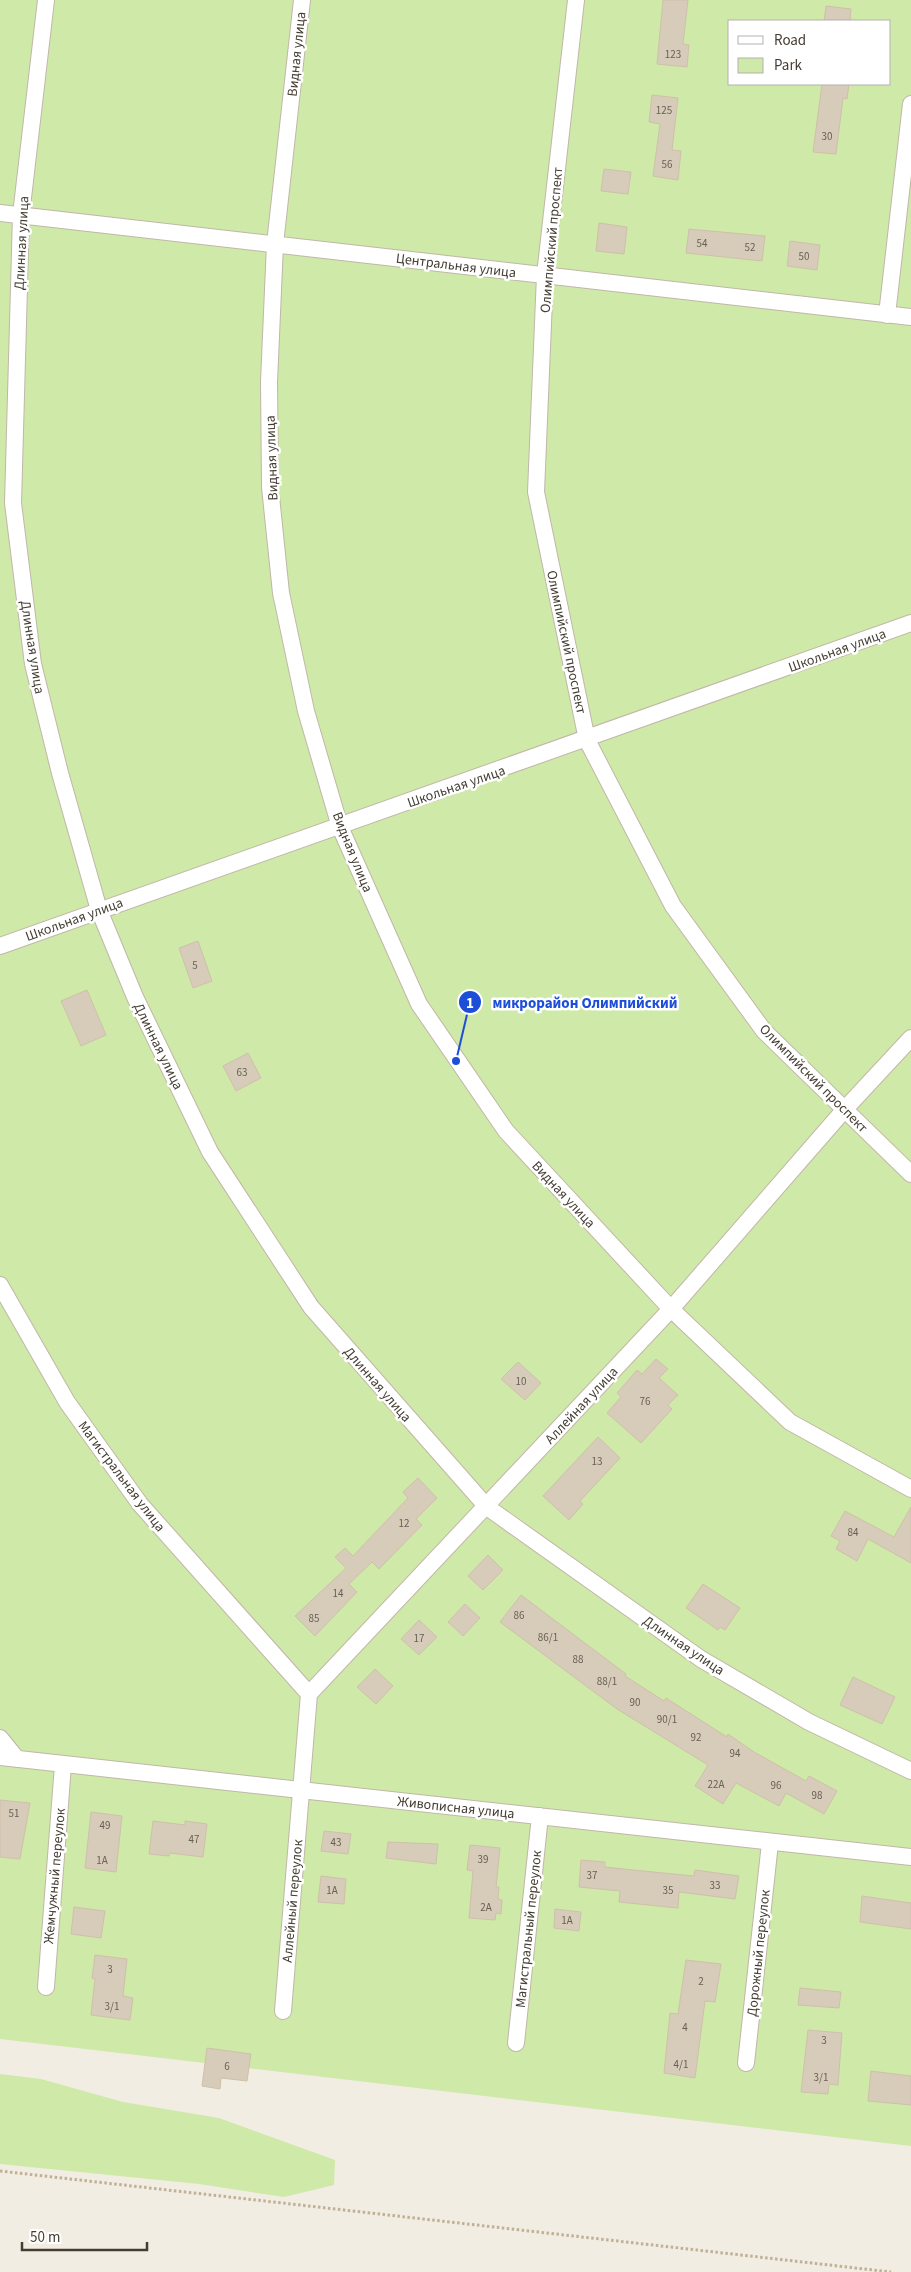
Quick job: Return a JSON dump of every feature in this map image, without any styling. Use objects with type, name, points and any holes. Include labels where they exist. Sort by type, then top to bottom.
[{"type":"street","name":"Длинная улица","points":[[46,0],[21,216],[13,503],[33,664],[60,773],[99,910],[135,997],[206,1144],[311,1307],[487,1507],[701,1659],[809,1722],[911,1771]]},
{"type":"street","name":"Видная улица","points":[[302,0],[275,244],[269,382],[270,487],[281,593],[306,711],[340,827],[419,1004],[506,1131],[671,1309],[790,1422],[911,1489]]},
{"type":"street","name":"Олимпийский проспект","points":[[576,0],[545,275],[536,492],[587,740],[673,906],[764,1030],[911,1174]]},
{"type":"street","points":[[887,315],[911,104]]},
{"type":"street","name":"Центральная улица","points":[[0,213],[911,317]]},
{"type":"street","name":"Школьная улица","points":[[0,946],[911,624]]},
{"type":"street","name":"Аллейная улица","points":[[309,1694],[487,1507],[671,1309],[844,1109],[911,1038]]},
{"type":"street","name":"Магистральная улица","points":[[0,1285],[67,1402],[140,1504],[309,1694]]},
{"type":"street","points":[[302,1792],[309,1694]]},
{"type":"street","points":[[0,1738],[17,1759]]},
{"type":"street","name":"Живописная улица","points":[[0,1758],[911,1857]]},
{"type":"street","name":"Жемчужный переулок","points":[[46,1987],[63,1765]]},
{"type":"street","name":"Аллейный переулок","points":[[283,2011],[302,1792]]},
{"type":"street","name":"Магистральный переулок","points":[[516,2043],[540,1816]]},
{"type":"street","name":"Дорожный переулок","points":[[746,2063],[770,1843]]},
{"type":"path","points":[[0,2171],[891,2272]]},
{"type":"green space","points":[[0,0],[911,0],[911,2146],[0,2039]]},
{"type":"green space","points":[[0,2074],[41,2079],[123,2102],[219,2118],[335,2160],[334,2185],[284,2197],[199,2184],[0,2164]]},
{"type":"building","points":[[663,0],[688,0],[683,44],[689,45],[687,67],[657,64]]},
{"type":"building","points":[[826,6],[851,9],[850,20],[824,20]]},
{"type":"building","points":[[822,85],[849,85],[847,99],[843,98],[836,154],[813,152]]},
{"type":"building","points":[[652,95],[678,98],[672,150],[681,151],[678,180],[653,176],[660,124],[649,122]]},
{"type":"building","points":[[604,169],[631,172],[628,194],[601,191]]},
{"type":"building","points":[[599,223],[627,227],[624,254],[596,251]]},
{"type":"building","points":[[689,229],[765,236],[762,261],[686,253]]},
{"type":"building","points":[[790,241],[820,245],[817,270],[787,266]]},
{"type":"building","points":[[198,941],[212,981],[193,988],[179,948]]},
{"type":"building","points":[[87,990],[106,1035],[81,1046],[61,1001]]},
{"type":"building","points":[[248,1053],[261,1078],[236,1091],[223,1066]]},
{"type":"building","points":[[656,1359],[668,1369],[659,1378],[678,1395],[668,1405],[672,1409],[641,1443],[607,1413],[621,1397],[617,1393],[637,1370],[642,1374]]},
{"type":"building","points":[[518,1362],[541,1383],[525,1400],[501,1379]]},
{"type":"building","points":[[598,1437],[620,1458],[580,1501],[583,1504],[569,1520],[543,1496]]},
{"type":"building","points":[[418,1478],[437,1498],[416,1519],[422,1525],[379,1569],[372,1562],[349,1584],[357,1592],[315,1636],[295,1616],[346,1568],[335,1557],[345,1548],[353,1556],[408,1498],[403,1492]]},
{"type":"building","points":[[911,1507],[911,1563],[868,1539],[857,1561],[836,1549],[840,1541],[831,1536],[845,1511],[894,1537]]},
{"type":"building","points":[[488,1555],[503,1570],[483,1590],[468,1576]]},
{"type":"building","points":[[703,1584],[740,1608],[725,1630],[720,1627],[718,1630],[686,1608]]},
{"type":"building","points":[[521,1595],[626,1674],[625,1676],[664,1701],[666,1698],[727,1737],[728,1734],[754,1752],[806,1781],[809,1776],[837,1791],[824,1814],[786,1793],[779,1806],[736,1783],[723,1804],[695,1786],[708,1765],[617,1709],[500,1622]]},
{"type":"building","points":[[465,1604],[480,1618],[463,1636],[448,1622]]},
{"type":"building","points":[[419,1620],[437,1637],[419,1655],[401,1639]]},
{"type":"building","points":[[375,1669],[393,1686],[376,1704],[357,1687]]},
{"type":"building","points":[[853,1677],[895,1697],[882,1724],[840,1705]]},
{"type":"building","points":[[0,1800],[30,1803],[20,1859],[0,1857]]},
{"type":"building","points":[[91,1812],[122,1816],[116,1872],[85,1868]]},
{"type":"building","points":[[153,1821],[185,1825],[185,1821],[207,1824],[203,1857],[170,1853],[169,1856],[149,1854]]},
{"type":"building","points":[[324,1831],[351,1834],[348,1854],[321,1851]]},
{"type":"building","points":[[388,1842],[438,1844],[436,1864],[386,1858]]},
{"type":"building","points":[[470,1845],[500,1848],[496,1887],[499,1887],[498,1899],[502,1900],[501,1914],[496,1913],[495,1920],[469,1918],[473,1871],[467,1870]]},
{"type":"building","points":[[581,1860],[605,1862],[605,1867],[643,1871],[694,1876],[695,1870],[739,1876],[735,1899],[679,1892],[678,1908],[619,1902],[620,1891],[579,1887]]},
{"type":"building","points":[[321,1876],[346,1879],[344,1904],[318,1902]]},
{"type":"building","points":[[862,1896],[911,1903],[911,1929],[860,1922]]},
{"type":"building","points":[[74,1907],[105,1911],[101,1938],[71,1934]]},
{"type":"building","points":[[555,1909],[581,1912],[579,1931],[554,1928]]},
{"type":"building","points":[[95,1955],[127,1959],[123,1996],[133,1998],[130,2020],[91,2015],[95,1979],[92,1978]]},
{"type":"building","points":[[686,1960],[721,1964],[715,2002],[705,2001],[695,2078],[664,2073],[670,2013],[678,2014]]},
{"type":"building","points":[[800,1988],[841,1992],[839,2008],[798,2005]]},
{"type":"building","points":[[808,2030],[842,2033],[838,2085],[829,2084],[828,2094],[801,2092]]},
{"type":"building","points":[[207,2048],[251,2054],[247,2081],[221,2078],[220,2089],[202,2086]]},
{"type":"building","points":[[871,2071],[911,2076],[911,2105],[868,2101]]},
{"type":"place","name":"микрорайон Олимпийский","points":[[456,1061]]}]
